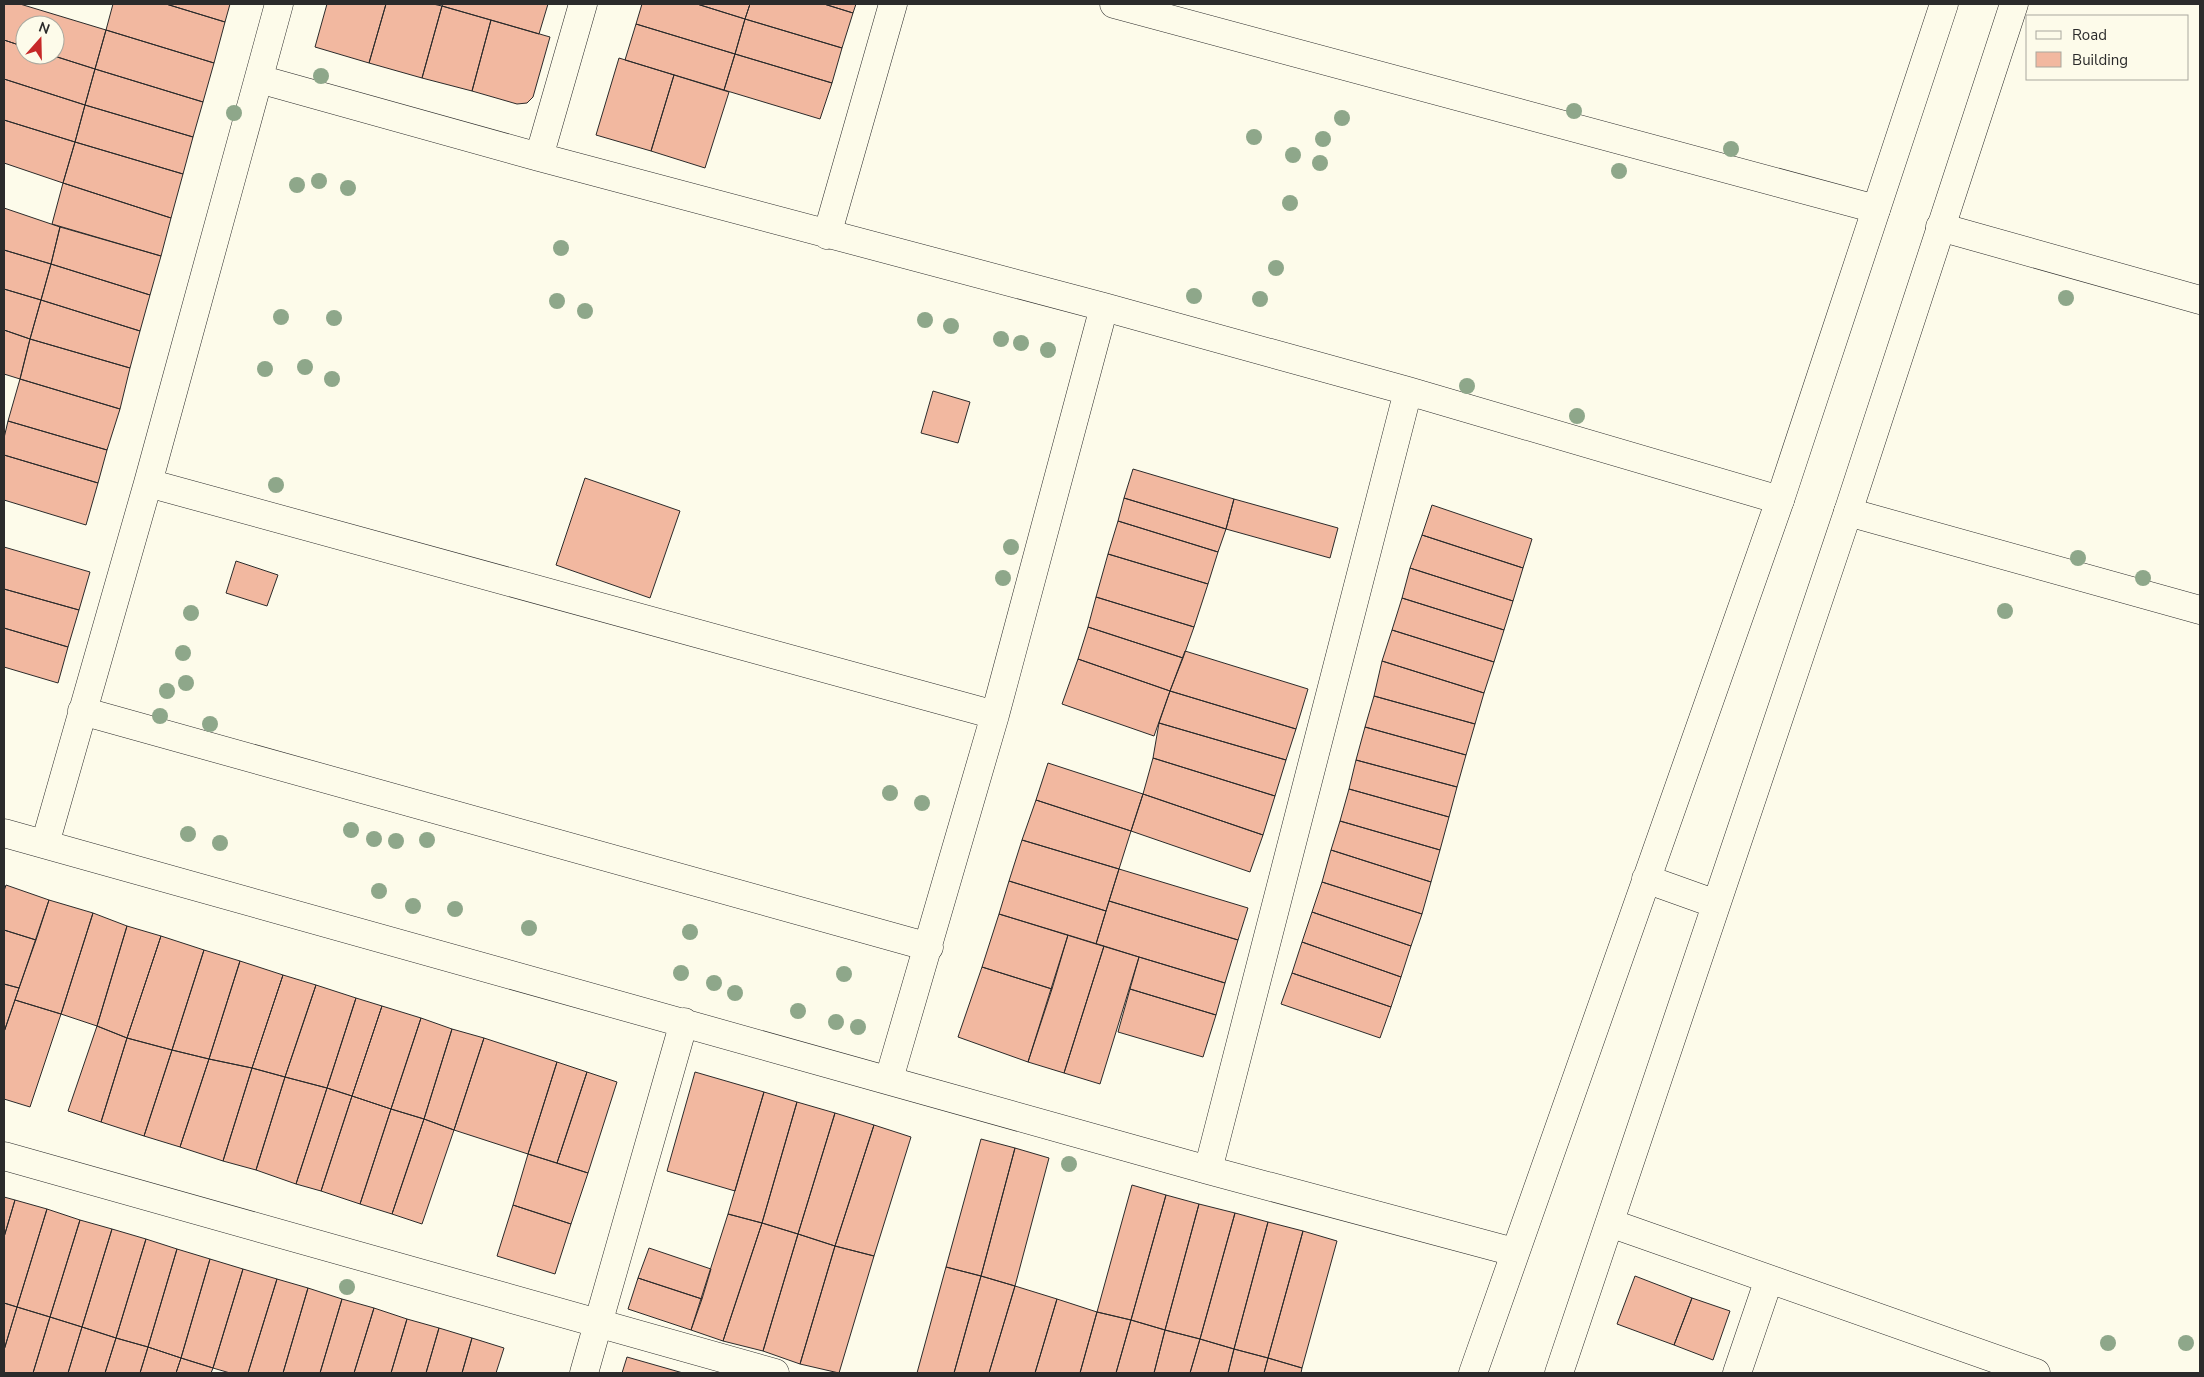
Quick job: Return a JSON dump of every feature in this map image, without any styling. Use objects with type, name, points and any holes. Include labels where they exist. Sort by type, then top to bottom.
[{"type":"street","points":[[44,844],[148,483],[279,4]]},
{"type":"street","points":[[539,157],[583,4]]},
{"type":"street","points":[[827,235],[893,4]]},
{"type":"street","points":[[1114,4],[1876,209]]},
{"type":"street","points":[[1473,1373],[1780,500],[1944,4]]},
{"type":"street","points":[[1559,1373],[1848,512],[2014,4]]},
{"type":"street","points":[[258,79],[539,157],[1104,307],[1408,391],[1780,500]]},
{"type":"street","points":[[1940,227],[2200,300]]},
{"type":"street","points":[[889,1079],[995,715],[1104,307]]},
{"type":"street","points":[[1208,1170],[1408,391]]},
{"type":"street","points":[[148,483],[995,715]]},
{"type":"street","points":[[1848,512],[2200,610]]},
{"type":"street","points":[[82,711],[928,947]]},
{"type":"street","points":[[4,833],[889,1079],[1208,1170],[1514,1252]]},
{"type":"street","points":[[1646,879],[1716,904]]},
{"type":"street","points":[[584,1373],[684,1022]]},
{"type":"street","points":[[4,1156],[775,1373]]},
{"type":"street","points":[[1610,1223],[2036,1373]]},
{"type":"street","points":[[1737,1373],[1769,1279]]},
{"type":"building","points":[[4,4],[20,4],[56,15],[15,15],[15,44],[4,40]]},
{"type":"building","points":[[113,4],[166,4],[225,22],[214,63],[106,30]]},
{"type":"building","points":[[166,4],[230,4],[225,22]]},
{"type":"building","points":[[327,4],[386,4],[369,63],[315,47]]},
{"type":"building","points":[[386,4],[433,4],[442,6],[422,78],[369,63]]},
{"type":"building","points":[[443,4],[548,4],[539,34],[442,6]]},
{"type":"building","points":[[642,4],[697,4],[745,19],[735,54],[636,24]]},
{"type":"building","points":[[697,4],[750,4],[745,19]]},
{"type":"building","points":[[750,4],[824,4],[853,13],[842,48],[745,19]]},
{"type":"building","points":[[824,4],[856,4],[853,13]]},
{"type":"building","points":[[442,6],[491,20],[472,91],[422,78]]},
{"type":"building","points":[[65,18],[106,30],[95,69],[65,59]]},
{"type":"building","points":[[745,19],[842,48],[832,83],[735,54]]},
{"type":"building","points":[[491,20],[550,37],[533,97],[527,103],[517,104],[472,91]]},
{"type":"building","points":[[636,24],[735,54],[724,90],[625,60]]},
{"type":"building","points":[[106,30],[214,63],[203,102],[95,69]]},
{"type":"building","points":[[4,40],[15,44],[15,65],[65,65],[65,59],[95,69],[85,105],[4,79]]},
{"type":"building","points":[[735,54],[832,83],[820,119],[724,90]]},
{"type":"building","points":[[619,58],[674,75],[651,151],[596,135]]},
{"type":"building","points":[[95,69],[203,102],[193,137],[85,105]]},
{"type":"building","points":[[674,75],[729,92],[705,168],[651,151]]},
{"type":"building","points":[[4,79],[85,105],[75,142],[4,120]]},
{"type":"building","points":[[85,105],[193,137],[183,174],[75,142]]},
{"type":"building","points":[[4,120],[75,142],[63,183],[4,163]]},
{"type":"building","points":[[75,142],[183,174],[171,218],[63,183]]},
{"type":"building","points":[[63,183],[171,218],[161,256],[52,224]]},
{"type":"building","points":[[4,208],[60,227],[51,264],[4,250]]},
{"type":"building","points":[[60,227],[161,256],[150,295],[51,264]]},
{"type":"building","points":[[4,250],[51,264],[41,300],[4,289]]},
{"type":"building","points":[[51,264],[150,295],[140,331],[41,300]]},
{"type":"building","points":[[4,289],[41,300],[30,339],[4,330]]},
{"type":"building","points":[[41,300],[140,331],[130,368],[30,339]]},
{"type":"building","points":[[4,330],[30,339],[20,379],[4,374]]},
{"type":"building","points":[[30,339],[130,368],[120,409],[20,379]]},
{"type":"building","points":[[20,379],[120,409],[107,450],[8,421]]},
{"type":"building","points":[[933,391],[970,402],[958,443],[921,433]]},
{"type":"building","points":[[8,421],[107,450],[98,483],[4,455],[4,438]]},
{"type":"building","points":[[4,455],[98,483],[86,525],[4,500]]},
{"type":"building","points":[[1133,469],[1234,499],[1226,529],[1124,498]]},
{"type":"building","points":[[585,478],[680,511],[650,598],[556,565]]},
{"type":"building","points":[[1124,498],[1226,529],[1218,552],[1118,521]]},
{"type":"building","points":[[1234,499],[1338,528],[1330,558],[1226,529]]},
{"type":"building","points":[[1432,505],[1532,539],[1523,568],[1422,535]]},
{"type":"building","points":[[1118,521],[1218,552],[1208,584],[1108,554]]},
{"type":"building","points":[[1422,535],[1523,568],[1513,601],[1410,568]]},
{"type":"building","points":[[4,547],[90,572],[79,610],[4,589]]},
{"type":"building","points":[[1108,554],[1208,584],[1194,627],[1096,597]]},
{"type":"building","points":[[236,561],[278,575],[267,606],[226,593]]},
{"type":"building","points":[[1410,568],[1513,601],[1504,630],[1402,598]]},
{"type":"building","points":[[4,589],[79,610],[68,647],[4,628]]},
{"type":"building","points":[[1096,597],[1194,627],[1183,658],[1088,627]]},
{"type":"building","points":[[1402,598],[1504,630],[1494,662],[1392,630]]},
{"type":"building","points":[[1088,627],[1183,658],[1170,691],[1078,659]]},
{"type":"building","points":[[4,628],[68,647],[58,683],[4,667]]},
{"type":"building","points":[[1392,630],[1494,662],[1484,693],[1382,661]]},
{"type":"building","points":[[1185,651],[1308,689],[1296,729],[1170,691]]},
{"type":"building","points":[[1078,659],[1170,691],[1154,736],[1062,704]]},
{"type":"building","points":[[1382,661],[1484,693],[1475,724],[1374,696]]},
{"type":"building","points":[[1170,691],[1296,729],[1286,760],[1159,723]]},
{"type":"building","points":[[1374,696],[1475,724],[1466,755],[1365,727]]},
{"type":"building","points":[[1159,723],[1286,760],[1275,796],[1153,758]]},
{"type":"building","points":[[1365,727],[1466,755],[1457,787],[1356,760]]},
{"type":"building","points":[[1153,758],[1275,796],[1263,835],[1143,794]]},
{"type":"building","points":[[1356,760],[1457,787],[1449,817],[1349,789]]},
{"type":"building","points":[[1048,763],[1143,794],[1131,831],[1036,800]]},
{"type":"building","points":[[1349,789],[1449,817],[1440,850],[1340,821]]},
{"type":"building","points":[[1143,794],[1263,835],[1250,872],[1131,831]]},
{"type":"building","points":[[1036,800],[1131,831],[1119,869],[1022,840]]},
{"type":"building","points":[[1340,821],[1440,850],[1431,882],[1331,850]]},
{"type":"building","points":[[1022,840],[1119,869],[1106,911],[1009,881]]},
{"type":"building","points":[[1331,850],[1431,882],[1422,914],[1322,882]]},
{"type":"building","points":[[1119,869],[1248,908],[1238,940],[1109,901]]},
{"type":"building","points":[[1009,881],[1106,911],[1096,944],[999,914]]},
{"type":"building","points":[[1322,882],[1422,914],[1411,946],[1312,912]]},
{"type":"building","points":[[6,885],[49,900],[36,940],[4,930],[4,891]]},
{"type":"building","points":[[49,900],[93,913],[61,1014],[15,1000]]},
{"type":"building","points":[[1109,901],[1238,940],[1225,983],[1096,944]]},
{"type":"building","points":[[1312,912],[1411,946],[1401,977],[1302,942]]},
{"type":"building","points":[[93,913],[127,926],[97,1026],[61,1014]]},
{"type":"building","points":[[999,914],[1068,935],[1052,989],[982,967]]},
{"type":"building","points":[[127,926],[161,936],[127,1038],[97,1026]]},
{"type":"building","points":[[4,930],[36,940],[19,988],[4,984]]},
{"type":"building","points":[[1068,935],[1104,946],[1064,1073],[1028,1062]]},
{"type":"building","points":[[161,936],[204,950],[172,1050],[127,1038]]},
{"type":"building","points":[[1302,942],[1401,977],[1391,1007],[1292,973]]},
{"type":"building","points":[[1104,946],[1139,957],[1100,1084],[1064,1073]]},
{"type":"building","points":[[204,950],[240,961],[209,1059],[172,1050]]},
{"type":"building","points":[[1139,957],[1225,983],[1216,1015],[1130,989]]},
{"type":"building","points":[[240,961],[283,975],[252,1068],[209,1059]]},
{"type":"building","points":[[982,967],[1052,989],[1028,1062],[958,1037]]},
{"type":"building","points":[[1292,973],[1391,1007],[1380,1038],[1281,1004]]},
{"type":"building","points":[[283,975],[316,985],[285,1077],[252,1068]]},
{"type":"building","points":[[4,984],[19,988],[4,1032]]},
{"type":"building","points":[[316,985],[356,998],[327,1088],[285,1077]]},
{"type":"building","points":[[1130,989],[1216,1015],[1203,1057],[1118,1032]]},
{"type":"building","points":[[356,998],[382,1006],[352,1096],[327,1088]]},
{"type":"building","points":[[15,1000],[61,1014],[30,1107],[4,1099],[4,1032]]},
{"type":"building","points":[[382,1006],[421,1018],[391,1109],[352,1096]]},
{"type":"building","points":[[421,1018],[452,1029],[424,1119],[391,1109]]},
{"type":"building","points":[[97,1026],[127,1038],[101,1122],[68,1111]]},
{"type":"building","points":[[452,1029],[484,1038],[454,1130],[424,1119]]},
{"type":"building","points":[[127,1038],[172,1050],[144,1136],[101,1122]]},
{"type":"building","points":[[484,1038],[557,1062],[528,1154],[454,1130]]},
{"type":"building","points":[[172,1050],[209,1059],[180,1147],[144,1136]]},
{"type":"building","points":[[209,1059],[252,1068],[223,1161],[180,1147]]},
{"type":"building","points":[[557,1062],[587,1072],[557,1163],[528,1154]]},
{"type":"building","points":[[252,1068],[285,1077],[256,1170],[223,1161]]},
{"type":"building","points":[[587,1072],[617,1082],[588,1173],[557,1163]]},
{"type":"building","points":[[695,1072],[764,1092],[735,1191],[667,1171]]},
{"type":"building","points":[[285,1077],[327,1088],[296,1184],[256,1170]]},
{"type":"building","points":[[327,1088],[352,1096],[321,1191],[296,1184]]},
{"type":"building","points":[[764,1092],[797,1102],[762,1223],[728,1214]]},
{"type":"building","points":[[352,1096],[391,1109],[360,1204],[321,1191]]},
{"type":"building","points":[[797,1102],[835,1113],[798,1234],[762,1223]]},
{"type":"building","points":[[391,1109],[424,1119],[392,1214],[360,1204]]},
{"type":"building","points":[[835,1113],[874,1125],[835,1246],[798,1234]]},
{"type":"building","points":[[424,1119],[454,1130],[422,1224],[392,1214]]},
{"type":"building","points":[[874,1125],[911,1137],[874,1256],[835,1246]]},
{"type":"building","points":[[981,1139],[1015,1148],[981,1276],[946,1267]]},
{"type":"building","points":[[1015,1148],[1049,1158],[1015,1286],[981,1276]]},
{"type":"building","points":[[528,1154],[588,1173],[571,1224],[513,1205]]},
{"type":"building","points":[[1132,1185],[1166,1195],[1131,1320],[1097,1312]]},
{"type":"building","points":[[1166,1195],[1199,1204],[1165,1330],[1131,1320]]},
{"type":"building","points":[[4,1197],[15,1200],[4,1237]]},
{"type":"building","points":[[15,1200],[47,1209],[17,1307],[4,1303],[4,1237]]},
{"type":"building","points":[[1199,1204],[1235,1213],[1200,1339],[1165,1330]]},
{"type":"building","points":[[513,1205],[571,1224],[555,1274],[497,1256]]},
{"type":"building","points":[[47,1209],[80,1220],[50,1317],[17,1307]]},
{"type":"building","points":[[1235,1213],[1268,1222],[1234,1349],[1200,1339]]},
{"type":"building","points":[[728,1214],[762,1223],[723,1341],[691,1330]]},
{"type":"building","points":[[80,1220],[112,1229],[82,1327],[50,1317]]},
{"type":"building","points":[[1268,1222],[1303,1231],[1268,1358],[1234,1349]]},
{"type":"building","points":[[762,1223],[798,1234],[763,1351],[723,1341]]},
{"type":"building","points":[[112,1229],[146,1239],[116,1338],[82,1327]]},
{"type":"building","points":[[1303,1231],[1337,1241],[1302,1368],[1268,1358]]},
{"type":"building","points":[[798,1234],[835,1246],[800,1364],[763,1351]]},
{"type":"building","points":[[146,1239],[177,1249],[148,1347],[116,1338]]},
{"type":"building","points":[[835,1246],[874,1256],[839,1373],[800,1364]]},
{"type":"building","points":[[649,1248],[711,1269],[702,1299],[638,1278]]},
{"type":"building","points":[[177,1249],[210,1259],[181,1358],[148,1347]]},
{"type":"building","points":[[210,1259],[243,1269],[213,1368],[181,1358]]},
{"type":"building","points":[[946,1267],[981,1276],[954,1373],[917,1373]]},
{"type":"building","points":[[243,1269],[277,1279],[248,1373],[230,1373],[213,1368]]},
{"type":"building","points":[[981,1276],[1015,1286],[989,1373],[954,1373]]},
{"type":"building","points":[[1635,1276],[1692,1298],[1674,1345],[1617,1324]]},
{"type":"building","points":[[638,1278],[702,1299],[691,1330],[628,1309]]},
{"type":"building","points":[[277,1279],[308,1288],[283,1373],[248,1373]]},
{"type":"building","points":[[1015,1286],[1057,1299],[1035,1373],[989,1373]]},
{"type":"building","points":[[308,1288],[342,1299],[320,1373],[283,1373]]},
{"type":"building","points":[[1692,1298],[1730,1311],[1713,1360],[1674,1345]]},
{"type":"building","points":[[342,1299],[374,1308],[354,1373],[320,1373]]},
{"type":"building","points":[[1057,1299],[1097,1312],[1080,1373],[1035,1373]]},
{"type":"building","points":[[4,1303],[17,1307],[4,1350]]},
{"type":"building","points":[[17,1307],[50,1317],[33,1373],[4,1373],[4,1350]]},
{"type":"building","points":[[374,1308],[407,1319],[391,1373],[354,1373]]},
{"type":"building","points":[[1097,1312],[1131,1320],[1116,1373],[1080,1373]]},
{"type":"building","points":[[50,1317],[82,1327],[68,1373],[33,1373]]},
{"type":"building","points":[[407,1319],[439,1328],[426,1373],[391,1373]]},
{"type":"building","points":[[1131,1320],[1165,1330],[1154,1373],[1116,1373]]},
{"type":"building","points":[[82,1327],[116,1338],[105,1373],[68,1373]]},
{"type":"building","points":[[439,1328],[472,1338],[462,1373],[426,1373]]},
{"type":"building","points":[[1165,1330],[1200,1339],[1190,1373],[1154,1373]]},
{"type":"building","points":[[116,1338],[148,1347],[140,1373],[105,1373]]},
{"type":"building","points":[[472,1338],[504,1348],[496,1373],[462,1373]]},
{"type":"building","points":[[1200,1339],[1234,1349],[1228,1373],[1190,1373]]},
{"type":"building","points":[[148,1347],[181,1358],[176,1373],[140,1373]]},
{"type":"building","points":[[1234,1349],[1268,1358],[1264,1373],[1228,1373]]},
{"type":"building","points":[[627,1357],[683,1373],[622,1373]]},
{"type":"building","points":[[181,1358],[213,1368],[211,1373],[176,1373]]},
{"type":"building","points":[[1268,1358],[1302,1368],[1301,1373],[1264,1373]]}]
